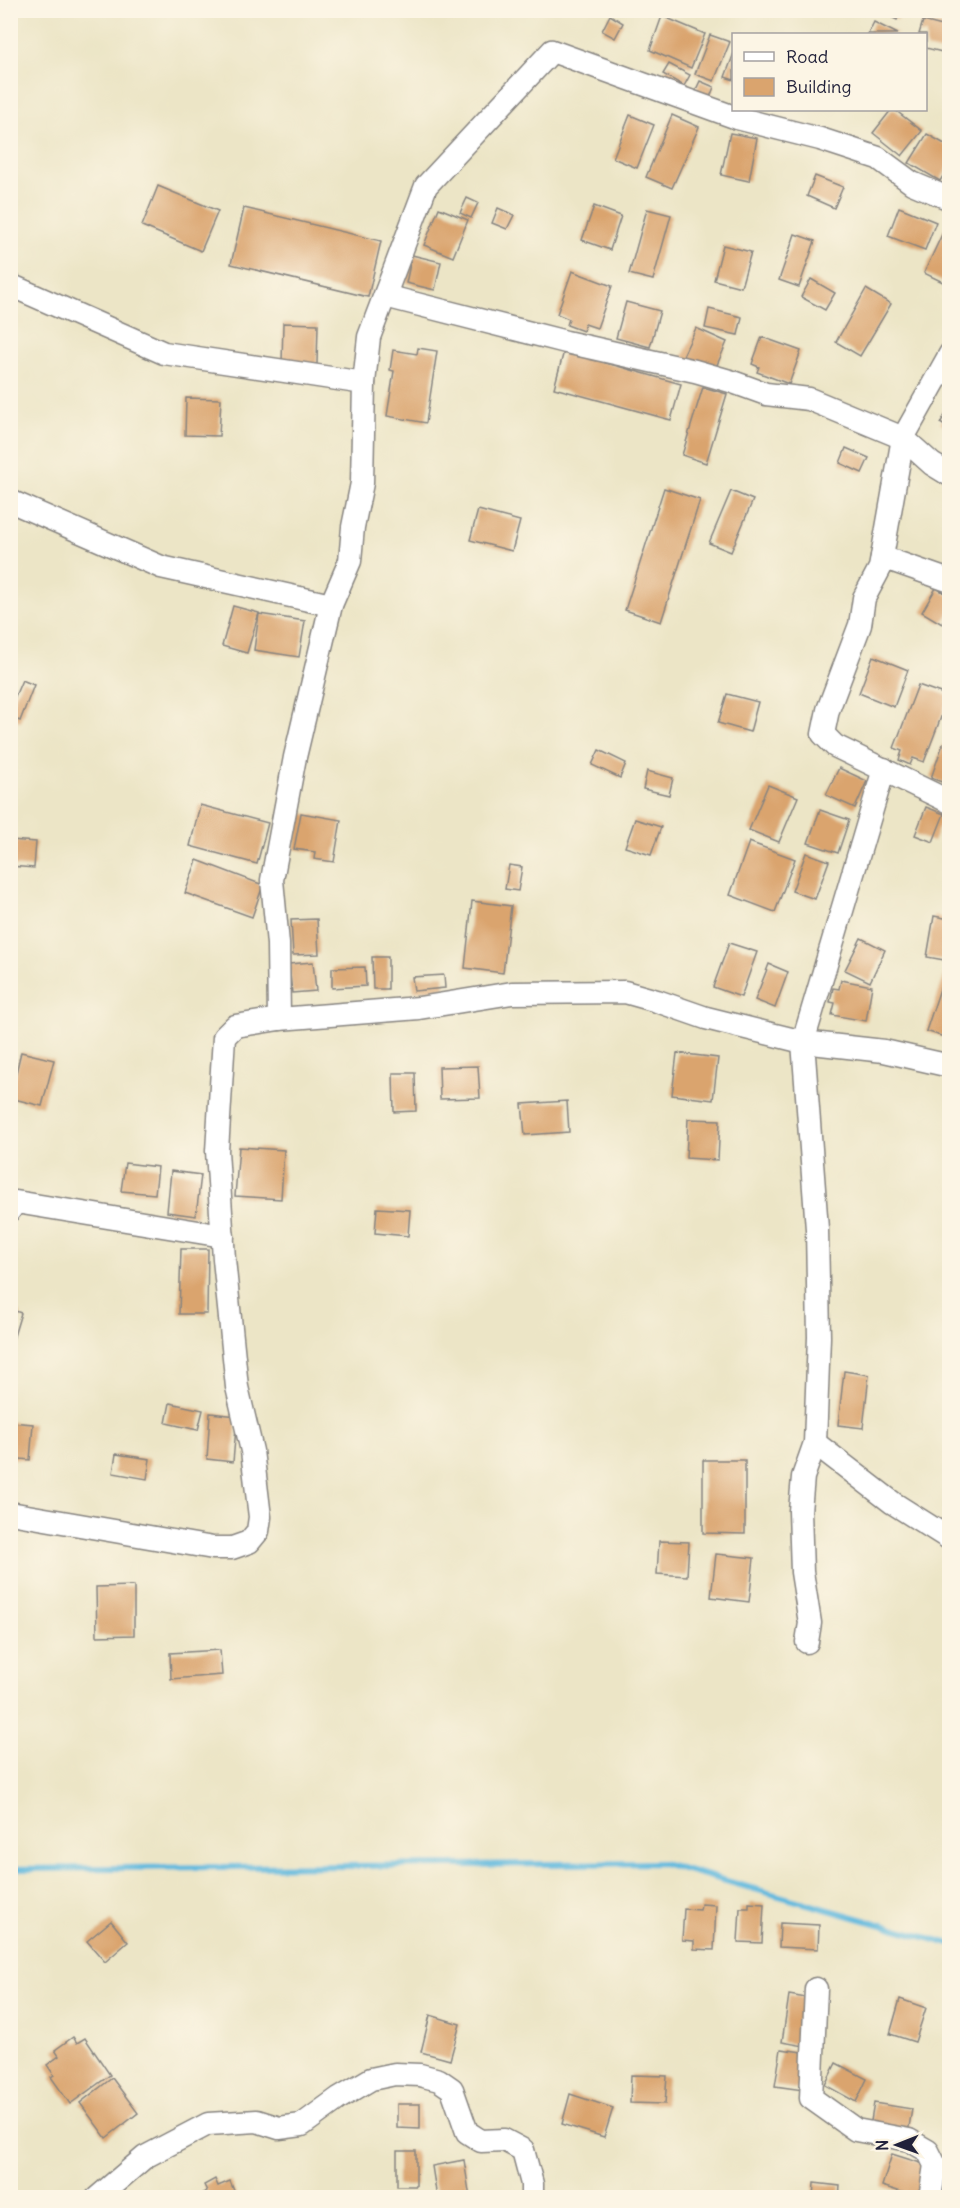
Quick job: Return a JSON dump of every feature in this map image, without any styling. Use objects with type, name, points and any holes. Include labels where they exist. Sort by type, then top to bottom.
[{"type":"street","points":[[279,1019],[278,944],[272,880],[295,758],[331,605],[350,561],[353,527],[362,483],[364,383],[369,337],[426,186],[552,51],[737,118],[820,139],[878,158],[912,183],[950,199]]},
{"type":"street","points":[[10,285],[164,353],[364,383]]},
{"type":"street","points":[[385,296],[566,342],[695,371],[766,394],[809,399],[903,438],[932,464],[950,475]]},
{"type":"street","points":[[950,354],[903,438],[880,568],[864,598],[860,625],[828,711],[823,734],[835,746],[950,802]]},
{"type":"street","points":[[10,501],[161,567],[331,605]]},
{"type":"street","points":[[882,556],[950,581]]},
{"type":"street","points":[[807,1642],[810,1623],[802,1572],[800,1511],[803,1477],[815,1443],[819,1337],[816,1229],[803,1042],[884,769]]},
{"type":"street","points":[[10,1513],[213,1548],[231,1548],[249,1542],[258,1531],[260,1517],[252,1451],[237,1387],[217,1151],[224,1037],[235,1026],[279,1019],[420,1008],[512,993],[625,992],[657,1000],[706,1018],[803,1042],[884,1051],[950,1066]]},
{"type":"street","points":[[10,1210],[16,1202],[223,1236]]},
{"type":"street","points":[[815,1443],[893,1503],[950,1539]]},
{"type":"street","points":[[816,1989],[811,2098],[856,2130],[909,2140],[928,2151],[935,2165],[930,2198]]},
{"type":"street","points":[[97,2198],[145,2157],[208,2124],[256,2121],[279,2128],[302,2125],[339,2098],[371,2079],[395,2074],[420,2074],[439,2080],[452,2089],[467,2132],[481,2142],[504,2140],[523,2150],[532,2184],[532,2198]]},
{"type":"building","points":[[877,10],[901,10],[897,20]]},
{"type":"building","points":[[610,15],[623,23],[615,38],[602,31]]},
{"type":"building","points":[[662,16],[705,34],[691,68],[650,50]]},
{"type":"building","points":[[923,21],[950,28],[950,54],[927,48],[927,33],[919,33]]},
{"type":"building","points":[[874,22],[896,33],[868,33]]},
{"type":"building","points":[[710,35],[730,42],[714,81],[695,74]]},
{"type":"building","points":[[732,58],[732,79],[725,77]]},
{"type":"building","points":[[669,64],[690,75],[684,86],[663,74]]},
{"type":"building","points":[[700,81],[714,87],[709,100],[694,94]]},
{"type":"building","points":[[890,111],[896,111],[922,131],[902,156],[873,133]]},
{"type":"building","points":[[630,115],[654,125],[637,168],[613,158]]},
{"type":"building","points":[[672,115],[699,127],[672,188],[646,177]]},
{"type":"building","points":[[730,133],[757,138],[749,181],[721,175]]},
{"type":"building","points":[[927,134],[950,147],[950,165],[940,181],[909,163]]},
{"type":"building","points":[[815,176],[843,187],[834,208],[807,196]]},
{"type":"building","points":[[158,186],[218,211],[201,251],[142,226]]},
{"type":"building","points":[[467,198],[478,203],[471,218],[460,213]]},
{"type":"building","points":[[594,206],[621,216],[610,250],[582,240]]},
{"type":"building","points":[[899,207],[936,222],[925,250],[888,236]]},
{"type":"building","points":[[244,208],[381,241],[368,297],[231,264]]},
{"type":"building","points":[[439,208],[468,220],[453,257],[424,245]]},
{"type":"building","points":[[498,208],[514,215],[507,229],[492,223]]},
{"type":"building","points":[[647,209],[671,215],[653,280],[629,274]]},
{"type":"building","points":[[945,228],[950,230],[949,285],[924,273]]},
{"type":"building","points":[[795,234],[815,241],[799,287],[779,280]]},
{"type":"building","points":[[723,245],[751,252],[741,287],[714,280]]},
{"type":"building","points":[[412,255],[441,262],[435,290],[406,283]]},
{"type":"building","points":[[572,271],[612,286],[597,328],[585,324],[583,331],[567,325],[569,319],[557,314]]},
{"type":"building","points":[[811,279],[835,293],[825,310],[801,297]]},
{"type":"building","points":[[866,289],[891,304],[860,356],[836,342]]},
{"type":"building","points":[[626,302],[660,311],[650,347],[616,338]]},
{"type":"building","points":[[709,309],[742,317],[738,335],[705,328]]},
{"type":"building","points":[[283,323],[318,324],[317,364],[282,363]]},
{"type":"building","points":[[696,328],[727,342],[713,374],[681,360]]},
{"type":"building","points":[[762,337],[801,351],[789,384],[757,372],[759,367],[752,364]]},
{"type":"building","points":[[418,348],[437,351],[426,423],[387,416],[394,371],[390,370],[393,350],[417,354]]},
{"type":"building","points":[[564,351],[681,384],[671,420],[554,388]]},
{"type":"building","points":[[703,387],[727,394],[706,463],[682,455]]},
{"type":"building","points":[[186,398],[221,399],[219,436],[185,435]]},
{"type":"building","points":[[950,408],[950,429],[940,423]]},
{"type":"building","points":[[846,448],[869,458],[862,473],[840,463]]},
{"type":"building","points":[[664,488],[700,500],[661,622],[625,610]]},
{"type":"building","points":[[731,491],[753,500],[731,552],[709,543]]},
{"type":"building","points":[[478,510],[520,521],[512,551],[470,540]]},
{"type":"building","points":[[936,588],[950,596],[950,611],[942,624],[922,612]]},
{"type":"building","points":[[233,606],[259,613],[247,653],[222,646]]},
{"type":"building","points":[[259,614],[305,621],[299,657],[254,650]]},
{"type":"building","points":[[873,656],[908,670],[894,707],[859,693]]},
{"type":"building","points":[[22,680],[34,685],[20,721],[10,717],[10,708]]},
{"type":"building","points":[[918,685],[949,696],[924,762],[913,758],[910,765],[899,760],[902,751],[894,748]]},
{"type":"building","points":[[727,694],[758,702],[750,732],[718,723]]},
{"type":"building","points":[[943,744],[950,747],[950,785],[931,778]]},
{"type":"building","points":[[599,750],[626,763],[620,778],[592,765]]},
{"type":"building","points":[[839,768],[867,781],[855,808],[826,795]]},
{"type":"building","points":[[647,771],[673,778],[669,795],[643,789]]},
{"type":"building","points":[[768,785],[798,797],[779,842],[749,830]]},
{"type":"building","points":[[200,805],[268,823],[257,864],[190,846]]},
{"type":"building","points":[[926,807],[944,814],[933,842],[915,835]]},
{"type":"building","points":[[820,810],[849,820],[838,853],[808,843]]},
{"type":"building","points":[[301,813],[341,820],[334,862],[314,859],[315,852],[294,849]]},
{"type":"building","points":[[635,819],[661,827],[651,855],[625,847]]},
{"type":"building","points":[[10,840],[36,842],[34,868],[10,866]]},
{"type":"building","points":[[749,842],[795,859],[775,912],[730,895]]},
{"type":"building","points":[[806,853],[829,861],[815,899],[792,891]]},
{"type":"building","points":[[197,860],[263,885],[252,917],[185,893]]},
{"type":"building","points":[[509,865],[522,867],[518,891],[505,889]]},
{"type":"building","points":[[472,901],[511,906],[503,973],[465,968]]},
{"type":"building","points":[[934,916],[950,919],[950,961],[927,957]]},
{"type":"building","points":[[317,919],[319,954],[293,955],[291,920]]},
{"type":"building","points":[[861,938],[885,950],[870,982],[845,970]]},
{"type":"building","points":[[729,943],[757,952],[741,997],[713,987]]},
{"type":"building","points":[[372,957],[388,957],[388,989],[373,989]]},
{"type":"building","points":[[313,962],[316,991],[292,993],[289,964]]},
{"type":"building","points":[[769,964],[788,972],[775,1008],[755,1000]]},
{"type":"building","points":[[365,967],[366,986],[332,988],[332,968]]},
{"type":"building","points":[[945,974],[950,976],[950,1039],[926,1031]]},
{"type":"building","points":[[444,975],[445,988],[414,991],[412,977]]},
{"type":"building","points":[[841,980],[872,986],[866,1021],[832,1015],[835,1003],[830,1002],[833,988],[839,989]]},
{"type":"building","points":[[21,1052],[54,1060],[42,1106],[10,1098]]},
{"type":"building","points":[[677,1053],[718,1058],[713,1100],[672,1095]]},
{"type":"building","points":[[478,1066],[480,1098],[440,1099],[439,1067]]},
{"type":"building","points":[[393,1073],[415,1073],[416,1111],[394,1112]]},
{"type":"building","points":[[567,1101],[569,1132],[525,1135],[522,1104]]},
{"type":"building","points":[[688,1119],[720,1120],[718,1160],[686,1158]]},
{"type":"building","points":[[239,1147],[284,1150],[281,1199],[235,1196]]},
{"type":"building","points":[[125,1163],[158,1167],[155,1194],[121,1191]]},
{"type":"building","points":[[171,1171],[201,1175],[196,1216],[167,1212]]},
{"type":"building","points":[[377,1208],[410,1210],[408,1236],[375,1233]]},
{"type":"building","points":[[181,1249],[208,1249],[207,1314],[179,1314]]},
{"type":"building","points":[[948,1298],[950,1298],[950,1329],[943,1327]]},
{"type":"building","points":[[10,1309],[21,1313],[11,1346],[10,1346]]},
{"type":"building","points":[[844,1371],[869,1375],[863,1428],[838,1425]]},
{"type":"building","points":[[170,1403],[203,1410],[198,1430],[166,1423]]},
{"type":"building","points":[[210,1413],[237,1416],[233,1462],[207,1459]]},
{"type":"building","points":[[10,1422],[33,1424],[30,1460],[10,1458]]},
{"type":"building","points":[[116,1454],[150,1459],[147,1479],[113,1473]]},
{"type":"building","points":[[703,1460],[745,1460],[745,1534],[703,1533]]},
{"type":"building","points":[[659,1541],[689,1542],[687,1576],[657,1574]]},
{"type":"building","points":[[716,1554],[754,1558],[749,1602],[711,1597]]},
{"type":"building","points":[[134,1586],[134,1635],[97,1636],[96,1587]]},
{"type":"building","points":[[220,1650],[222,1675],[171,1679],[170,1653]]},
{"type":"building","points":[[749,1903],[764,1904],[762,1943],[738,1942],[740,1908],[749,1908]]},
{"type":"building","points":[[701,1904],[716,1905],[714,1950],[694,1949],[694,1941],[682,1940],[684,1909],[700,1910]]},
{"type":"building","points":[[111,1921],[128,1942],[105,1962],[87,1941]]},
{"type":"building","points":[[780,1923],[819,1925],[818,1949],[779,1947]]},
{"type":"building","points":[[789,1995],[812,1999],[804,2046],[782,2042]]},
{"type":"building","points":[[900,1999],[926,2008],[915,2042],[890,2034]]},
{"type":"building","points":[[430,2015],[460,2024],[450,2060],[421,2052]]},
{"type":"building","points":[[73,2037],[77,2043],[85,2038],[110,2075],[70,2104],[51,2077],[54,2075],[47,2065],[59,2056],[55,2050]]},
{"type":"building","points":[[781,2049],[809,2053],[803,2090],[775,2086]]},
{"type":"building","points":[[836,2063],[867,2079],[856,2102],[825,2085]]},
{"type":"building","points":[[631,2075],[667,2076],[665,2104],[630,2103]]},
{"type":"building","points":[[112,2078],[138,2113],[106,2138],[80,2103]]},
{"type":"building","points":[[570,2094],[613,2108],[604,2137],[562,2124]]},
{"type":"building","points":[[874,2103],[912,2109],[908,2133],[870,2127]]},
{"type":"building","points":[[397,2104],[420,2104],[420,2129],[397,2128]]},
{"type":"building","points":[[397,2151],[416,2151],[416,2186],[397,2186]]},
{"type":"building","points":[[892,2154],[927,2165],[917,2197],[882,2186]]},
{"type":"building","points":[[464,2160],[470,2198],[437,2198],[432,2166]]},
{"type":"building","points":[[215,2179],[218,2186],[230,2181],[237,2198],[193,2198],[207,2191],[204,2185]]},
{"type":"building","points":[[814,2183],[840,2186],[839,2198],[813,2198]]},
{"type":"waterway","points":[[10,1869],[662,1863],[950,1944]]}]
